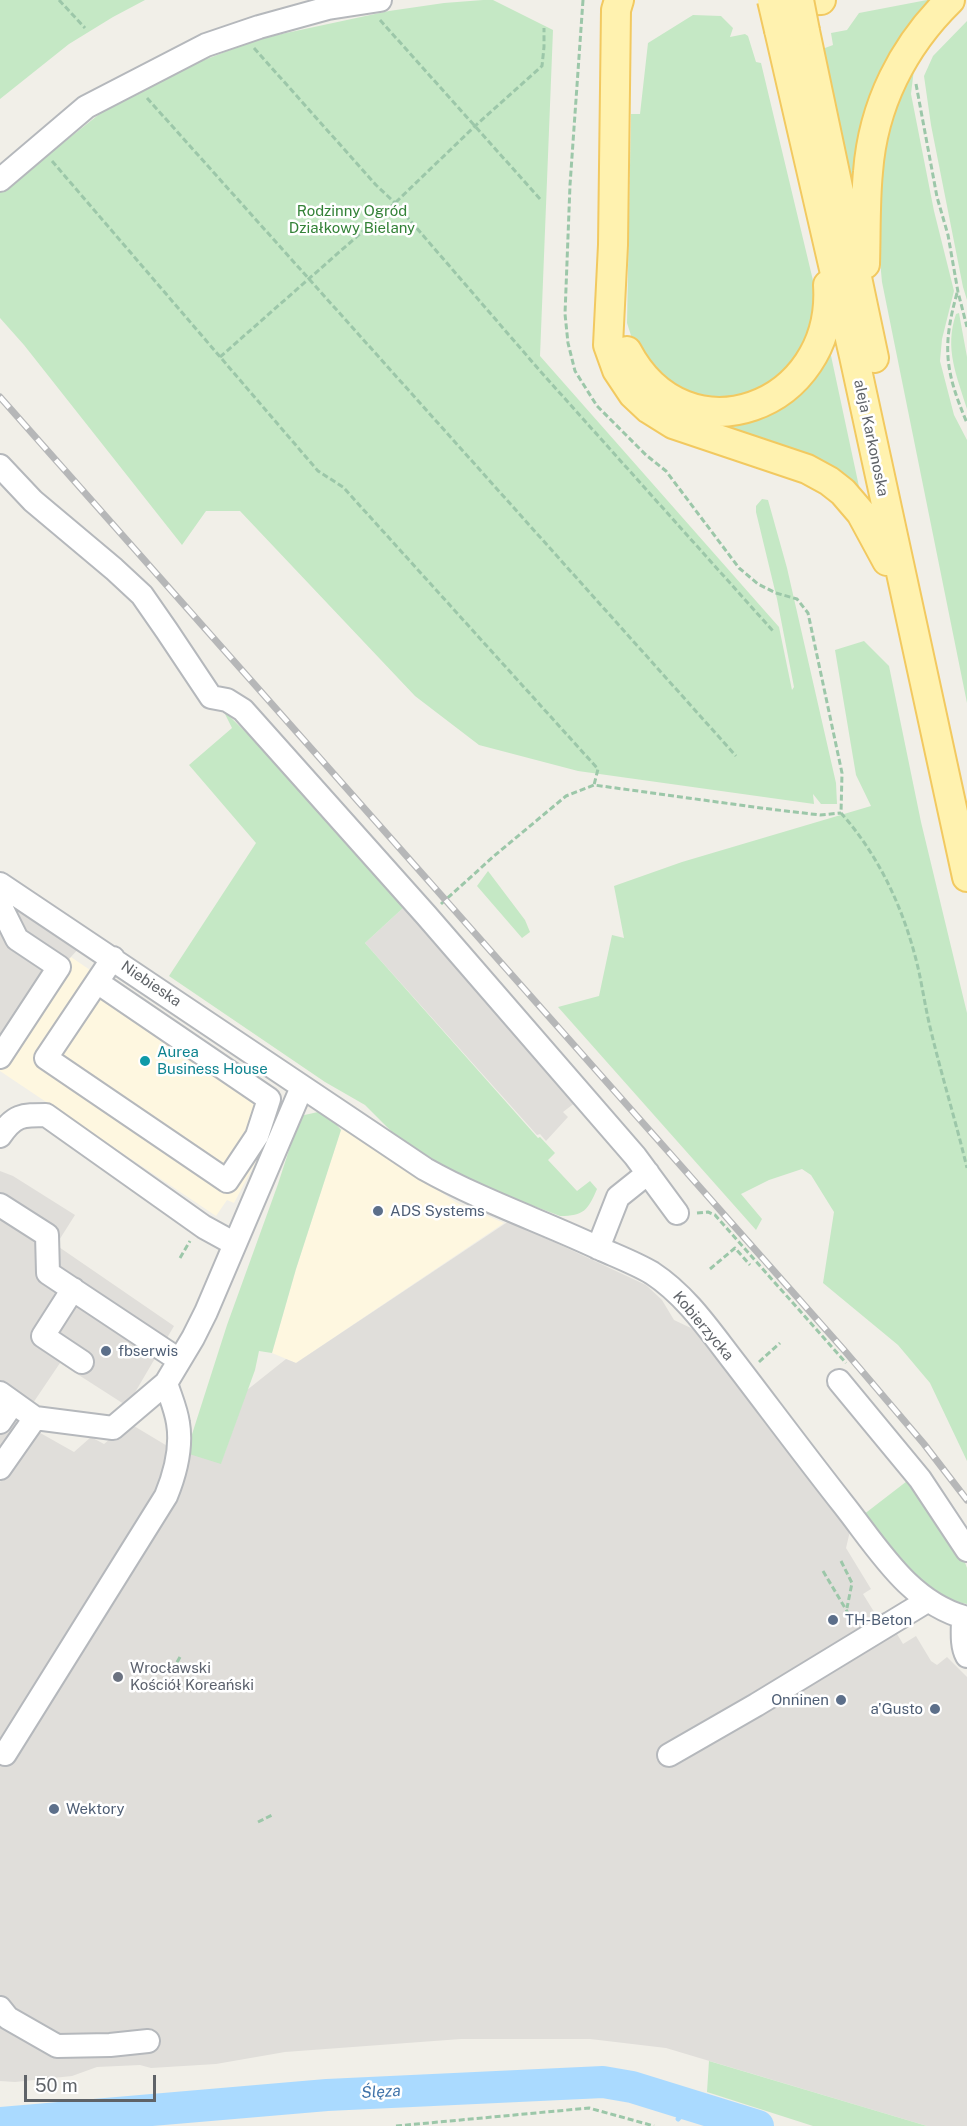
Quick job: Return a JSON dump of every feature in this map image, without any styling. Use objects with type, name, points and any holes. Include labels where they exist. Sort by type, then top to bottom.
[{"type":"main road","name":"aleja Karkonoska","points":[[799,0],[792,31],[824,228],[967,877]]},
{"type":"main road","points":[[768,1],[822,0]]},
{"type":"main road","points":[[864,314],[868,172],[879,113],[892,79],[910,45],[950,0]]},
{"type":"main road","name":"aleja Karkonoska","points":[[768,1],[792,31],[864,314],[967,790]]},
{"type":"main road","points":[[618,5],[608,345],[617,370],[633,394],[649,409],[673,424],[807,469],[836,486],[866,519],[907,603]]},
{"type":"main road","points":[[611,294],[620,337],[631,360],[647,380],[666,396],[704,411],[726,412],[756,406],[780,394],[802,373],[814,356],[823,334],[829,297],[824,228]]},
{"type":"street","points":[[0,180],[86,107],[206,45],[259,27],[328,8],[379,9]]},
{"type":"street","points":[[0,466],[33,501],[142,595],[210,697],[227,700],[243,710],[426,915],[635,1156],[677,1213]]},
{"type":"street","points":[[0,1057],[58,967],[17,939],[2,905]]},
{"type":"street","name":"Niebieska","points":[[2,905],[113,958],[302,1087]]},
{"type":"street","points":[[97,982],[269,1099],[257,1136],[227,1181],[46,1058],[113,958]]},
{"type":"street","points":[[0,1422],[7,1398],[35,1418],[105,1435],[166,1383],[206,1312],[302,1087]]},
{"type":"street","name":"Kobierzycka","points":[[302,1087],[444,1180],[651,1273],[686,1302],[907,1584],[927,1600],[951,1614],[965,1618]]},
{"type":"street","points":[[0,1136],[10,1121],[25,1115],[46,1115],[201,1225],[235,1244]]},
{"type":"street","points":[[598,1248],[618,1197],[648,1173]]},
{"type":"street","points":[[0,1204],[46,1234],[48,1273],[179,1360]]},
{"type":"street","points":[[73,1289],[43,1336],[82,1362]]},
{"type":"street","points":[[844,1373],[920,1479],[967,1551]]},
{"type":"street","points":[[5,1754],[166,1496],[174,1478],[178,1453],[178,1424],[166,1383]]},
{"type":"street","points":[[0,1468],[35,1418]]},
{"type":"street","points":[[669,1755],[756,1705],[927,1600]]},
{"type":"street","points":[[965,1618],[963,1636],[964,1653],[967,1656]]},
{"type":"street","points":[[0,2008],[8,2018],[57,2046],[110,2045],[148,2041]]},
{"type":"path","points":[[59,0],[85,28]]},
{"type":"path","points":[[583,0],[570,185],[565,314],[568,343],[575,371],[597,406],[646,455],[666,471],[739,568],[758,584],[776,593],[797,599],[808,614],[842,773],[841,813],[857,831],[873,856],[900,909],[919,971],[931,1031],[967,1168]]},
{"type":"path","points":[[379,9],[474,127],[541,200]]},
{"type":"path","points":[[220,357],[311,279],[542,66],[544,28]]},
{"type":"path","points":[[252,46],[376,185],[395,203],[773,631]]},
{"type":"path","points":[[916,79],[937,197],[948,235],[967,327]]},
{"type":"path","points":[[144,94],[736,756]]},
{"type":"path","points":[[52,161],[318,471],[343,487],[598,769],[594,785]]},
{"type":"path","points":[[958,292],[948,328],[947,352],[952,381],[967,423]]},
{"type":"path","points":[[454,891],[566,796],[594,785],[820,815],[841,813]]},
{"type":"path","points":[[677,1213],[708,1212],[715,1215],[844,1373]]},
{"type":"path","points":[[710,1269],[735,1248],[750,1265]]},
{"type":"path","points":[[759,1368],[760,1361],[780,1343]]},
{"type":"path","points":[[841,1561],[852,1583],[846,1610]]},
{"type":"path","points":[[823,1571],[864,1639]]},
{"type":"path","points":[[180,1657],[176,1664],[185,1673]]},
{"type":"path","points":[[258,1822],[272,1815]]},
{"type":"path","points":[[396,2126],[589,2108],[654,2126]]},
{"type":"shaded area","points":[[9,899],[80,947],[59,970],[0,1063],[0,901]]},
{"type":"shaded area","points":[[403,908],[576,1102],[563,1112],[568,1117],[546,1141],[540,1134],[537,1135],[365,943]]},
{"type":"shaded area","points":[[71,957],[279,1099],[271,1133],[234,1203],[227,1200],[216,1216],[0,1071],[0,1063],[59,970]]},
{"type":"shaded area","points":[[347,1128],[457,1203],[504,1223],[296,1363],[272,1353],[296,1269],[341,1130]]},
{"type":"shaded area","name":"fbserwis","points":[[0,1171],[13,1176],[75,1215],[56,1245],[174,1326],[127,1406],[60,1363],[0,1452]]},
{"type":"shaded area","points":[[509,1221],[646,1285],[662,1300],[674,1320],[693,1329],[850,1531],[846,1548],[871,1589],[863,1594],[876,1615],[884,1612],[903,1644],[916,1636],[931,1661],[937,1665],[947,1657],[967,1677],[967,2126],[927,2126],[666,2048],[590,2039],[461,2039],[285,2052],[216,2064],[151,2068],[140,2065],[97,2067],[72,2076],[15,2082],[0,2081],[0,1482],[35,1430],[74,1452],[91,1437],[104,1444],[129,1423],[169,1447],[221,1463],[247,1390],[286,1359],[296,1363]]},
{"type":"green space","points":[[0,0],[145,0],[69,44],[0,99]]},
{"type":"green space","name":"Rodzinny Ogród Działkowy Bielany","points":[[493,0],[553,30],[540,356],[779,627],[792,690],[794,687],[777,599],[756,512],[756,506],[762,499],[768,500],[787,568],[836,783],[837,804],[821,804],[813,794],[814,804],[578,771],[479,745],[415,696],[240,511],[206,511],[182,545],[24,345],[0,318],[0,193],[107,108],[189,66],[258,39],[389,11]]},
{"type":"green space","points":[[933,0],[856,203],[824,54],[825,48],[833,45],[831,33],[847,30],[859,13]]},
{"type":"green space","points":[[693,15],[721,16],[733,28],[730,37],[745,34],[748,36],[756,62],[761,63],[818,308],[801,360],[744,400],[679,394],[635,348],[627,323],[631,114],[640,114],[648,43]]},
{"type":"green space","points":[[967,21],[967,300],[931,125],[924,76],[933,56]]},
{"type":"green space","points":[[914,69],[911,94],[934,211],[954,291],[942,339],[940,361],[954,415],[967,440],[967,703],[882,282],[879,211],[882,161],[891,114],[899,93]]},
{"type":"green space","points":[[959,313],[967,357],[967,409],[953,362],[951,339],[956,314]]},
{"type":"green space","points":[[828,350],[830,351],[861,496],[709,421]]},
{"type":"green space","points":[[864,641],[889,666],[921,822],[967,1013],[967,1461],[930,1383],[898,1345],[823,1283],[834,1212],[811,1175],[802,1169],[769,1180],[741,1194],[762,1219],[756,1230],[558,1007],[599,996],[612,935],[624,938],[614,886],[682,862],[871,806],[856,775],[835,650]]},
{"type":"green space","points":[[223,710],[271,757],[403,908],[365,943],[538,1138],[540,1137],[555,1153],[548,1160],[577,1191],[590,1181],[597,1189],[588,1207],[580,1213],[560,1216],[466,1180],[432,1161],[395,1135],[365,1105],[325,1082],[169,976],[256,843],[189,765],[232,728]]},
{"type":"green space","points":[[488,871],[525,920],[530,932],[522,938],[477,886]]},
{"type":"green space","points":[[318,1112],[341,1130],[296,1269],[272,1353],[259,1351],[255,1370],[221,1464],[186,1453],[227,1325],[300,1116]]},
{"type":"green space","points":[[911,1478],[963,1557],[967,1568],[967,1604],[950,1600],[921,1581],[896,1556],[863,1515]]},
{"type":"green space","points":[[709,2061],[927,2126],[813,2126],[707,2092]]},
{"type":"waterway","name":"Ślęza","points":[[0,2123],[327,2095],[603,2082],[632,2087],[758,2126]]},
{"type":"waterway","points":[[678,2119],[691,2105]]},
{"type":"railway","points":[[0,397],[844,1350],[924,1444],[967,1500]]},
{"type":"place","name":"Aurea Business House","points":[[145,1061]]},
{"type":"place","name":"ADS Systems","points":[[378,1211]]},
{"type":"place","name":"fbserwis","points":[[106,1351]]},
{"type":"place","name":"TH-Beton","points":[[833,1620]]},
{"type":"place","name":"Wrocławski Kościół Koreański","points":[[118,1677]]},
{"type":"place","name":"Onninen","points":[[841,1700]]},
{"type":"place","name":"a'Gusto","points":[[935,1709]]},
{"type":"place","name":"Wektory","points":[[54,1809]]}]
